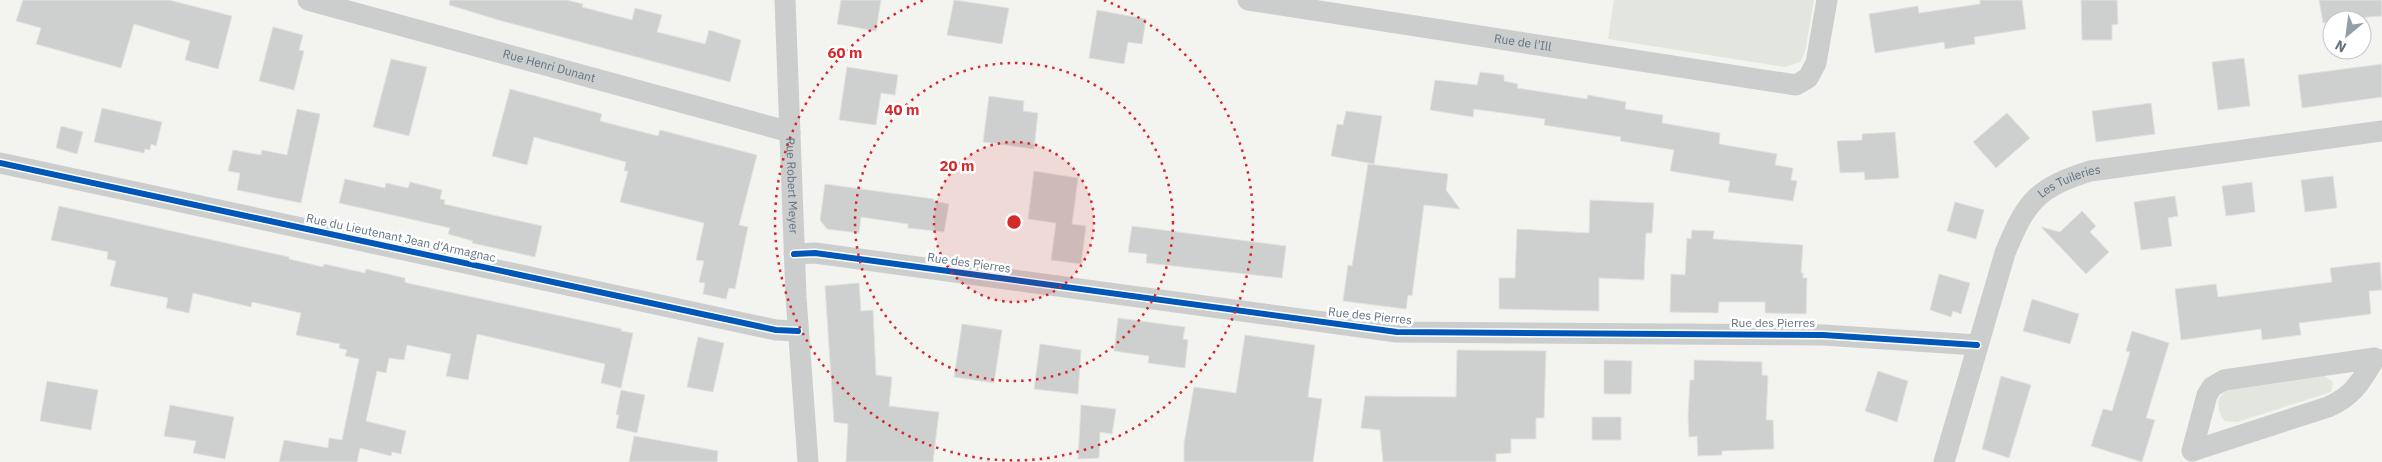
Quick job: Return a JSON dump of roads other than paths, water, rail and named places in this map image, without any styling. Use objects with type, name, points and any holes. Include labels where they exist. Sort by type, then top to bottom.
[{"type":"street","name":"Rue Henri Dunant","points":[[308,0],[790,132]]},
{"type":"street","name":"Rue Robert Meyer","points":[[785,0],[794,254],[808,462]]},
{"type":"street","name":"Rue de l'Ill","points":[[1248,0],[1796,85],[1808,78],[1816,63],[1827,0]]},
{"type":"street","name":"Les Tuileries","points":[[1944,462],[2005,253],[2017,223],[2032,201],[2058,181],[2090,171],[2382,131]]},
{"type":"street","name":"Rue du Lieutenant Jean d'Armagnac","points":[[0,163],[766,328],[798,331]]},
{"type":"street","name":"Rue des Pierres","points":[[794,254],[815,253],[1396,332],[1823,335],[1977,345]]},
{"type":"street","points":[[2190,456],[2207,395],[2212,387],[2224,380],[2378,351]]},
{"type":"street","points":[[2190,456],[2345,400],[2358,386],[2378,351]]}]
